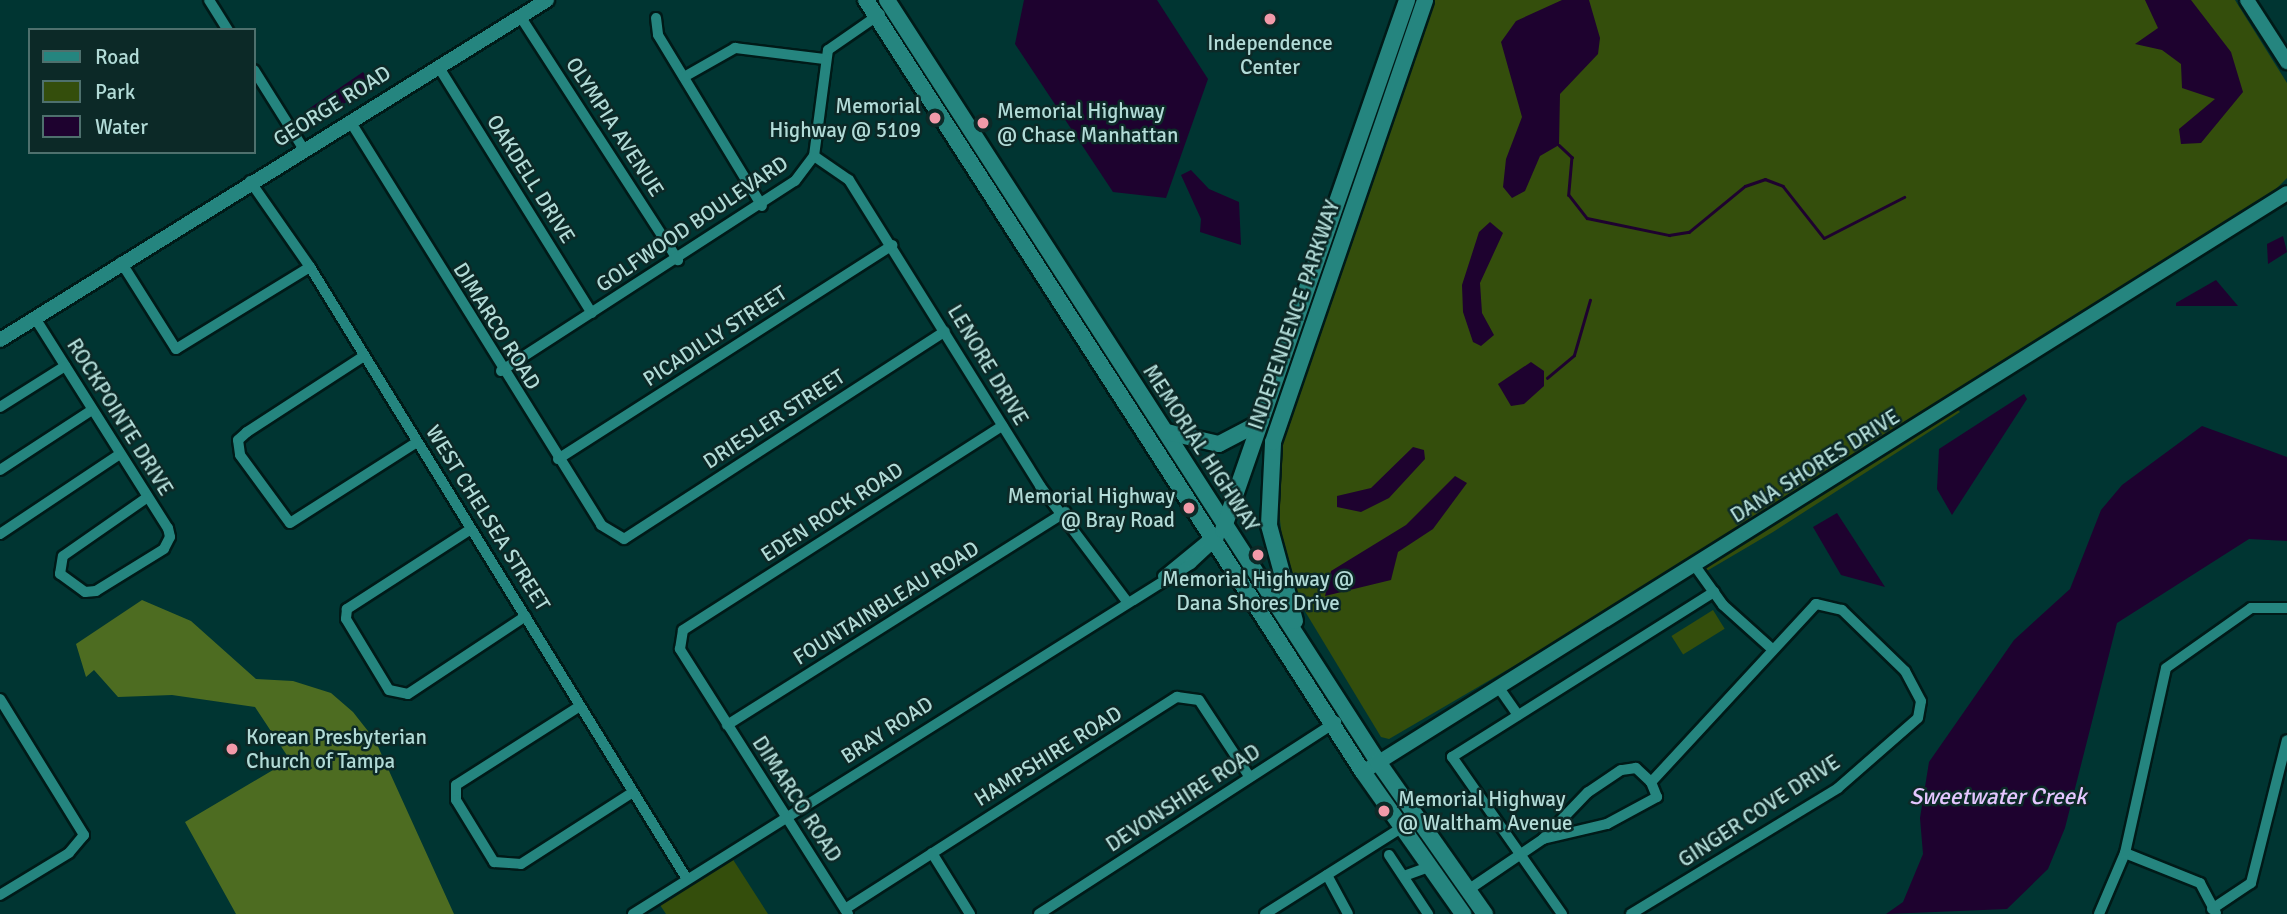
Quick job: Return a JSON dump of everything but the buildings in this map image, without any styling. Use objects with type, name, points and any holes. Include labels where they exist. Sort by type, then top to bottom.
[{"type":"main road","name":"MEMORIAL HIGHWAY","points":[[866,0],[1124,400],[1220,536],[1244,554],[1378,762],[1485,914]]},
{"type":"main road","name":"INDEPENDENCE PARKWAY","points":[[1220,536],[1406,0]]},
{"type":"main road","name":"INDEPENDENCE PARKWAY","points":[[1305,649],[1272,543],[1271,451],[1425,0]]},
{"type":"main road","name":"MEMORIAL HIGHWAY","points":[[889,3],[1165,430],[1220,536],[1333,724],[1401,828],[1424,870],[1463,914]]},
{"type":"main road","points":[[975,169],[990,159]]},
{"type":"main road","points":[[1053,290],[1068,281]]},
{"type":"main road","points":[[1124,400],[1139,390]]},
{"type":"main road","points":[[1165,430],[1188,442],[1219,444],[1261,422]]},
{"type":"main road","points":[[1401,828],[1416,818]]},
{"type":"street","points":[[209,0],[227,28]]},
{"type":"street","name":"GEORGE ROAD","points":[[0,340],[303,148],[547,0]]},
{"type":"street","points":[[2247,0],[2287,61]]},
{"type":"street","points":[[684,77],[735,48],[825,60],[833,44],[877,17],[889,3]]},
{"type":"street","name":"OLYMPIA AVENUE","points":[[520,16],[678,260]]},
{"type":"street","points":[[656,18],[658,35],[762,206]]},
{"type":"street","name":"GOLFWOOD BOULEVARD","points":[[501,371],[762,206],[801,176],[814,156],[825,60]]},
{"type":"street","name":"OAKDELL DRIVE","points":[[438,66],[592,313]]},
{"type":"street","points":[[256,74],[303,148]]},
{"type":"street","name":"DIMARCO ROAD","points":[[350,121],[501,371],[601,525],[624,539]]},
{"type":"street","name":"LENORE DRIVE","points":[[814,156],[849,180],[1002,425],[1126,600]]},
{"type":"street","name":"WEST CHELSEA STREET","points":[[250,181],[310,267],[687,879]]},
{"type":"street","name":"DANA SHORES DRIVE","points":[[1363,772],[2287,193]]},
{"type":"street","name":"PICADILLY STREET","points":[[558,459],[892,245]]},
{"type":"street","points":[[121,262],[176,349],[310,267]]},
{"type":"street","name":"ROCKPOINTE DRIVE","points":[[35,318],[148,497],[170,537],[164,550],[96,591],[85,592],[60,574],[63,556],[148,497]]},
{"type":"street","name":"DRIESLER STREET","points":[[624,539],[945,331]]},
{"type":"street","points":[[364,356],[247,432],[238,440],[240,455],[290,523],[417,442]]},
{"type":"street","points":[[0,407],[65,366]]},
{"type":"street","points":[[0,470],[92,410]]},
{"type":"street","name":"EDEN ROCK ROAD","points":[[683,630],[1002,425]]},
{"type":"street","points":[[0,534],[120,454]]},
{"type":"street","name":"FOUNTAINBLEAU ROAD","points":[[727,726],[1065,512]]},
{"type":"street","points":[[471,529],[347,609],[346,620],[389,690],[408,694],[526,616]]},
{"type":"street","name":"BRAY ROAD","points":[[633,914],[1162,578],[1220,536]]},
{"type":"street","points":[[1695,566],[1714,592],[1771,648]]},
{"type":"street","points":[[1562,914],[1452,757],[1714,592]]},
{"type":"street","name":"GINGER COVE DRIVE","points":[[1631,914],[1838,788],[1918,718],[1921,701],[1905,671],[1829,602],[1809,607],[1651,782]]},
{"type":"street","points":[[2099,914],[2124,853],[2166,668],[2251,608],[2287,608]]},
{"type":"street","name":"DIMARCO ROAD","points":[[683,630],[680,649],[846,911]]},
{"type":"street","points":[[1499,688],[1518,715]]},
{"type":"street","name":"HAMPSHIRE ROAD","points":[[846,911],[1177,697],[1199,700],[1249,776]]},
{"type":"street","points":[[0,699],[84,835],[69,853],[0,895]]},
{"type":"street","points":[[580,706],[456,785],[456,800],[494,862],[521,864],[634,792]]},
{"type":"street","name":"DEVONSHIRE ROAD","points":[[1039,914],[1347,714]]},
{"type":"street","points":[[2124,853],[2190,876],[2214,911],[2251,883],[2287,740]]},
{"type":"street","name":"GINGER COVE DRIVE","points":[[1468,890],[1542,839],[1588,792],[1620,770],[1642,770],[1651,782],[1657,797],[1619,819],[1542,839]]},
{"type":"street","points":[[1265,914],[1401,828]]},
{"type":"street","points":[[932,853],[970,914]]},
{"type":"street","points":[[1389,855],[1428,914]]},
{"type":"street","points":[[1404,876],[1424,870]]},
{"type":"street","points":[[1411,887],[1424,870]]},
{"type":"street","points":[[1327,875],[1348,914]]},
{"type":"green space","points":[[1434,0],[2235,0],[2287,83],[2287,178],[2266,199],[1593,620],[1389,739],[1381,737],[1303,608],[1284,556],[1277,493],[1283,437]]},
{"type":"green space","points":[[1956,408],[1960,412],[1773,532],[1705,572],[1702,567]]},
{"type":"green space","points":[[142,600],[191,621],[256,679],[293,681],[331,693],[353,712],[375,740],[454,914],[236,914],[185,822],[290,760],[255,707],[172,695],[118,697],[94,670],[86,677],[76,644]]},
{"type":"green space","points":[[1713,610],[1725,629],[1683,655],[1671,636]]},
{"type":"green space","points":[[732,858],[768,914],[666,914],[660,905]]},
{"type":"water","points":[[1024,0],[1157,0],[1208,79],[1166,198],[1113,192],[1015,44]]},
{"type":"water","points":[[1562,0],[1589,0],[1600,38],[1598,54],[1560,94],[1559,145],[1540,156],[1525,191],[1512,198],[1503,187],[1506,159],[1522,117],[1501,42],[1516,21]]},
{"type":"water","points":[[2145,0],[2191,0],[2231,52],[2243,92],[2201,143],[2181,144],[2179,129],[2215,99],[2182,88],[2181,64],[2162,50],[2135,44],[2158,28]]},
{"type":"water","points":[[363,72],[373,86],[312,123],[307,110]]},
{"type":"water","points":[[1191,170],[1209,189],[1239,202],[1241,245],[1200,232],[1201,219],[1181,175]]},
{"type":"water","points":[[1490,222],[1503,233],[1480,283],[1482,313],[1494,335],[1481,346],[1473,342],[1463,312],[1462,285],[1479,232]]},
{"type":"water","points":[[2283,236],[2287,252],[2268,264],[2267,244]]},
{"type":"water","points":[[2216,280],[2238,306],[2176,306],[2176,303]]},
{"type":"water","points":[[1531,362],[1544,371],[1544,386],[1524,404],[1511,406],[1498,384]]},
{"type":"water","points":[[2024,394],[2027,399],[1952,515],[1937,489],[1939,449]]},
{"type":"water","name":"Sweetwater Creek","points":[[2202,426],[2287,457],[2287,541],[2249,539],[2117,623],[2065,828],[2048,869],[2007,909],[1886,914],[1903,902],[1923,854],[1920,818],[1929,762],[2014,640],[2070,589],[2101,510],[2122,485]]},
{"type":"water","points":[[1413,447],[1424,450],[1425,459],[1389,498],[1361,512],[1337,507],[1337,496],[1371,488]]},
{"type":"water","points":[[1455,476],[1467,483],[1433,529],[1398,552],[1391,580],[1325,596],[1331,571],[1406,525]]},
{"type":"water","points":[[1837,513],[1885,587],[1841,575],[1813,527]]},
{"type":"waterway","points":[[1559,145],[1572,157],[1569,195],[1587,218],[1669,235],[1689,232],[1745,186],[1765,179],[1783,186],[1824,238],[1904,197]]},
{"type":"waterway","points":[[1547,378],[1574,355],[1590,300]]},
{"type":"place","name":"Independence Center","points":[[1270,19]]},
{"type":"place","name":"Memorial Highway @ 5109","points":[[935,118]]},
{"type":"place","name":"Memorial Highway @ Chase Manhattan","points":[[983,123]]},
{"type":"place","name":"Memorial Highway @ Bray Road","points":[[1189,508]]},
{"type":"place","name":"Memorial Highway @ Dana Shores Drive","points":[[1258,555]]},
{"type":"place","name":"Korean Presbyterian Church of Tampa","points":[[232,749]]},
{"type":"place","name":"Memorial Highway @ Waltham Avenue","points":[[1384,811]]}]
